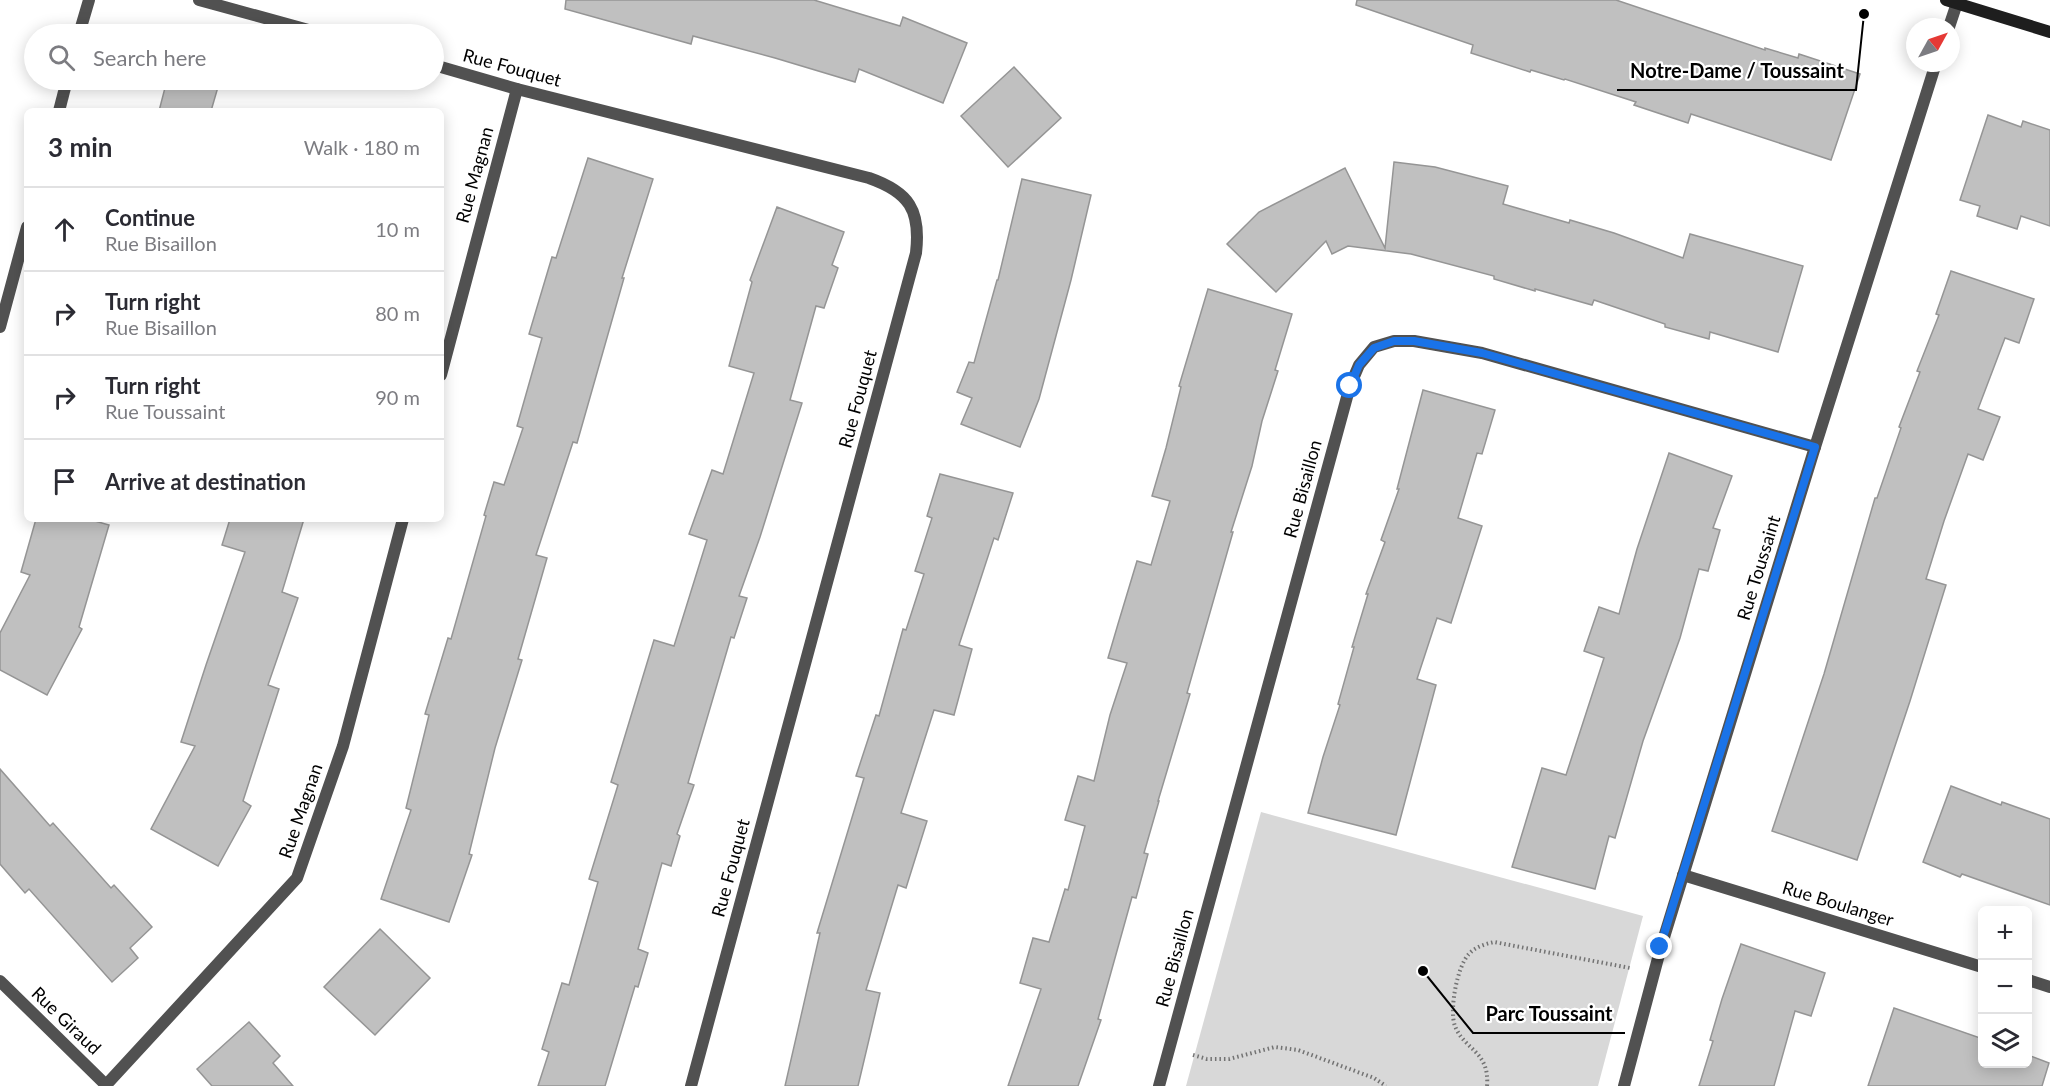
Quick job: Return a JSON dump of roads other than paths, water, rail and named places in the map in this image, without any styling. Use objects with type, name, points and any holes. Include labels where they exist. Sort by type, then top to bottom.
[{"type":"street","points":[[82,24],[88,0]]},
{"type":"street","points":[[200,0],[287,24]]},
{"type":"street","points":[[1951,18],[1954,1],[2050,32]]},
{"type":"street","name":"Rue Fouquet","points":[[444,68],[517,89],[869,178],[899,192],[906,198],[915,214],[918,236],[916,253],[691,1086]]},
{"type":"street","name":"Rue Toussaint","points":[[1624,1086],[1654,971],[1683,875],[1933,72]]},
{"type":"street","name":"Rue Magnan","points":[[444,364],[517,89]]},
{"type":"street","points":[[59,108],[64,90]]},
{"type":"street","points":[[0,327],[24,238]]},
{"type":"street","name":"Rue Bisaillon","points":[[1159,1086],[1350,386],[1359,365],[1374,348],[1394,341],[1414,341],[1482,353],[1815,447]]},
{"type":"street","name":"Rue Magnan","points":[[106,1085],[297,878],[343,746],[402,522]]},
{"type":"street","name":"Rue Boulanger","points":[[1683,875],[1978,965]]},
{"type":"street","name":"Rue Giraud","points":[[0,981],[106,1085]]},
{"type":"street","points":[[2032,981],[2050,987]]},
{"type":"place","name":"Notre-Dame / Toussaint","points":[[1864,14]]},
{"type":"place","name":"Parc Toussaint","points":[[1423,971]]}]
